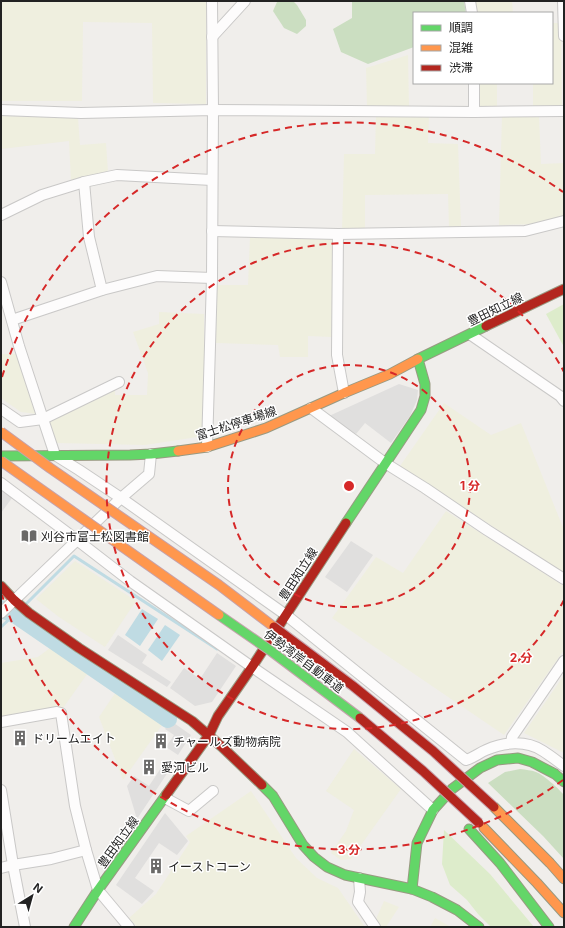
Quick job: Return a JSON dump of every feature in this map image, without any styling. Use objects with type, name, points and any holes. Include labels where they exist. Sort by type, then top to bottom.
[{"type":"main road","name":"豊田知立線","points":[[74,927],[98,890],[209,735],[218,716],[252,667],[421,410],[425,396],[425,384],[418,359],[471,335],[564,289]]},
{"type":"main road","name":"富士松停車場線","points":[[1,456],[130,455],[151,454],[206,447],[266,428],[390,374],[418,359]]},
{"type":"main road","name":"伊勢湾岸自動車道","points":[[1,432],[219,586],[352,686],[433,751],[494,807],[564,879]]},
{"type":"main road","name":"伊勢湾岸自動車道","points":[[1,461],[271,651],[363,721],[422,771],[479,823],[538,883],[564,913]]},
{"type":"main road","points":[[1,586],[7,607],[29,613],[79,648],[192,721],[209,735],[273,796],[303,845],[314,857],[327,867],[345,875],[412,889],[432,897],[456,910],[479,927]]},
{"type":"main road","points":[[271,651],[426,786]]},
{"type":"main road","points":[[412,889],[417,843],[433,810],[452,789],[480,768],[497,760],[518,758],[532,762],[556,774],[564,782]]},
{"type":"main road","points":[[437,797],[447,807]]},
{"type":"main road","points":[[466,826],[500,863],[549,927]]},
{"type":"street","points":[[206,447],[212,278],[212,1]]},
{"type":"street","points":[[212,37],[245,1]]},
{"type":"street","points":[[470,1],[472,12]]},
{"type":"street","points":[[563,1],[564,36]]},
{"type":"street","points":[[474,84],[474,112]]},
{"type":"street","points":[[1,110],[81,113],[213,110],[474,112],[564,111]]},
{"type":"street","points":[[1,215],[42,195],[84,182],[117,175],[212,180]]},
{"type":"street","points":[[84,182],[89,237],[102,290]]},
{"type":"street","points":[[212,231],[338,234],[525,231],[564,221]]},
{"type":"street","points":[[338,234],[337,355],[344,393]]},
{"type":"street","points":[[12,320],[102,290],[157,276],[212,278]]},
{"type":"street","points":[[1,282],[55,455],[121,498],[286,615],[466,760],[473,758],[484,750],[511,743],[526,744],[542,750],[564,766]]},
{"type":"street","points":[[471,335],[560,396],[564,401]]},
{"type":"street","points":[[1,409],[20,422],[43,419],[119,382]]},
{"type":"street","points":[[311,408],[385,463],[564,579]]},
{"type":"street","points":[[7,607],[121,498],[149,474],[151,454]]},
{"type":"street","points":[[1,483],[130,581],[347,732],[433,810]]},
{"type":"street","points":[[511,743],[512,736],[564,661]]},
{"type":"street","points":[[1,722],[58,712],[62,713],[75,806],[98,890],[129,927]]},
{"type":"street","points":[[1,790],[25,927]]},
{"type":"street","points":[[165,798],[189,811],[213,790]]},
{"type":"street","points":[[1,868],[50,859],[86,850]]},
{"type":"street","points":[[359,878],[360,892],[358,902],[375,927]]},
{"type":"green space","points":[[1,1],[206,1],[206,104],[153,103],[152,23],[83,22],[82,101],[1,101]]},
{"type":"green space","points":[[293,1],[306,20],[306,26],[297,34],[284,28],[273,11],[277,2]]},
{"type":"green space","points":[[352,1],[464,1],[466,12],[413,12],[413,47],[368,64],[341,52],[333,29],[352,18]]},
{"type":"green space","points":[[474,1],[512,1],[513,12],[476,12]]},
{"type":"green space","points":[[553,23],[561,23],[562,107],[533,107],[533,84],[553,84]]},
{"type":"green space","points":[[408,55],[409,106],[367,106],[366,68]]},
{"type":"green space","points":[[478,84],[497,84],[497,108],[477,108]]},
{"type":"green space","points":[[376,115],[429,115],[428,143],[458,144],[461,227],[449,227],[448,194],[365,195],[365,230],[342,231],[344,154],[375,154]]},
{"type":"green space","points":[[502,115],[539,116],[541,164],[564,163],[564,217],[541,224],[499,225]]},
{"type":"green space","points":[[1,116],[78,118],[80,145],[106,143],[108,172],[71,181],[69,141],[1,149]]},
{"type":"green space","points":[[250,237],[334,239],[332,337],[308,336],[308,357],[280,357],[278,345],[216,343],[217,285],[248,285]]},
{"type":"green space","points":[[564,304],[564,347],[546,314]]},
{"type":"green space","points":[[159,312],[204,314],[204,436],[145,445],[56,443],[46,421],[115,387],[115,395],[147,395],[148,373],[133,332],[159,324]]},
{"type":"green space","points":[[1,354],[16,354],[37,414],[21,412],[1,398]]},
{"type":"green space","points":[[444,403],[491,435],[521,423],[564,530],[564,573],[400,466]]},
{"type":"green space","points":[[446,511],[564,586],[564,650],[504,735],[332,618],[376,557],[403,573]]},
{"type":"green space","points":[[75,561],[136,601],[105,647],[59,617],[36,599]]},
{"type":"green space","points":[[54,645],[90,670],[63,708],[1,718],[1,663],[38,657]]},
{"type":"green space","points":[[564,675],[564,753],[524,733]]},
{"type":"green space","points":[[118,689],[165,721],[123,780],[99,717]]},
{"type":"green space","points":[[354,749],[401,789],[351,859],[341,860],[331,853],[346,831],[354,810],[326,791]]},
{"type":"green space","points":[[520,769],[539,774],[551,782],[564,795],[564,859],[543,836],[488,783],[505,772]]},
{"type":"green space","points":[[251,791],[296,858],[317,878],[338,888],[365,927],[137,927],[129,918],[156,894],[190,842],[186,836]]},
{"type":"green space","points":[[444,830],[490,874],[534,927],[491,927],[467,900],[450,885],[442,864]]},
{"type":"green space","points":[[384,901],[399,907],[386,927],[381,927],[376,919]]},
{"type":"green space","points":[[435,918],[451,927],[430,927]]},
{"type":"shaded area","points":[[399,384],[418,390],[417,400],[410,416],[391,443],[365,423],[356,434],[329,416]]},
{"type":"shaded area","points":[[1,490],[12,498],[1,513]]},
{"type":"shaded area","points":[[351,541],[373,555],[347,592],[325,577]]},
{"type":"shaded area","points":[[118,635],[147,655],[142,663],[171,682],[167,687],[108,650]]},
{"type":"shaded area","points":[[217,653],[236,666],[212,702],[195,706],[170,688],[184,668],[200,679]]},
{"type":"shaded area","points":[[171,721],[191,735],[178,755],[166,747],[174,735],[165,729]]},
{"type":"shaded area","points":[[165,762],[172,766],[137,819],[127,786],[134,776],[149,786]]},
{"type":"shaded area","points":[[165,813],[188,841],[177,855],[159,843],[135,878],[154,891],[142,904],[116,885]]},
{"type":"water","points":[[142,609],[158,619],[140,646],[125,635]]},
{"type":"water","points":[[165,625],[180,635],[162,661],[148,650]]},
{"type":"waterway","points":[[25,605],[74,556],[217,649]]},
{"type":"waterway","points":[[1,609],[15,614],[168,719]]},
{"type":"waterway","points":[[1,627],[19,610]]},
{"type":"traffic: fast","points":[[346,523],[421,410],[425,396],[425,384],[418,359],[486,326]]},
{"type":"traffic: fast","points":[[1,456],[130,455],[178,451]]},
{"type":"traffic: fast","points":[[219,615],[271,651],[360,718]]},
{"type":"traffic: fast","points":[[412,889],[417,843],[433,810],[452,789],[480,768],[497,760],[518,758],[532,762],[555,774],[564,782]]},
{"type":"traffic: fast","points":[[262,785],[273,796],[303,845],[314,857],[327,867],[345,875],[412,889],[432,897],[457,910],[479,927]]},
{"type":"traffic: fast","points":[[74,927],[98,890],[166,795]]},
{"type":"traffic: fast","points":[[469,829],[500,863],[549,927]]},
{"type":"traffic: slow","points":[[178,451],[207,447],[266,428],[390,374],[418,359]]},
{"type":"traffic: slow","points":[[1,432],[50,468],[219,585],[274,627]]},
{"type":"traffic: slow","points":[[1,461],[219,615]]},
{"type":"traffic: slow","points":[[494,807],[564,879]]},
{"type":"traffic: slow","points":[[484,828],[564,913]]},
{"type":"traffic: jam","points":[[486,326],[564,289]]},
{"type":"traffic: jam","points":[[166,795],[209,735],[218,716],[252,667],[346,523]]},
{"type":"traffic: jam","points":[[1,586],[29,613],[79,648],[192,721],[262,785]]},
{"type":"traffic: jam","points":[[274,627],[353,686],[433,751],[494,807]]},
{"type":"traffic: jam","points":[[360,718],[423,771],[479,823]]},
{"type":"place","name":"刈谷市富士松図書館","points":[[29,536]]},
{"type":"place","name":"ドリームエイト","points":[[20,738]]},
{"type":"place","name":"チャールズ動物病院","points":[[161,741]]},
{"type":"place","name":"愛河ビル","points":[[149,767]]},
{"type":"place","name":"イーストコーン","points":[[156,866]]}]
